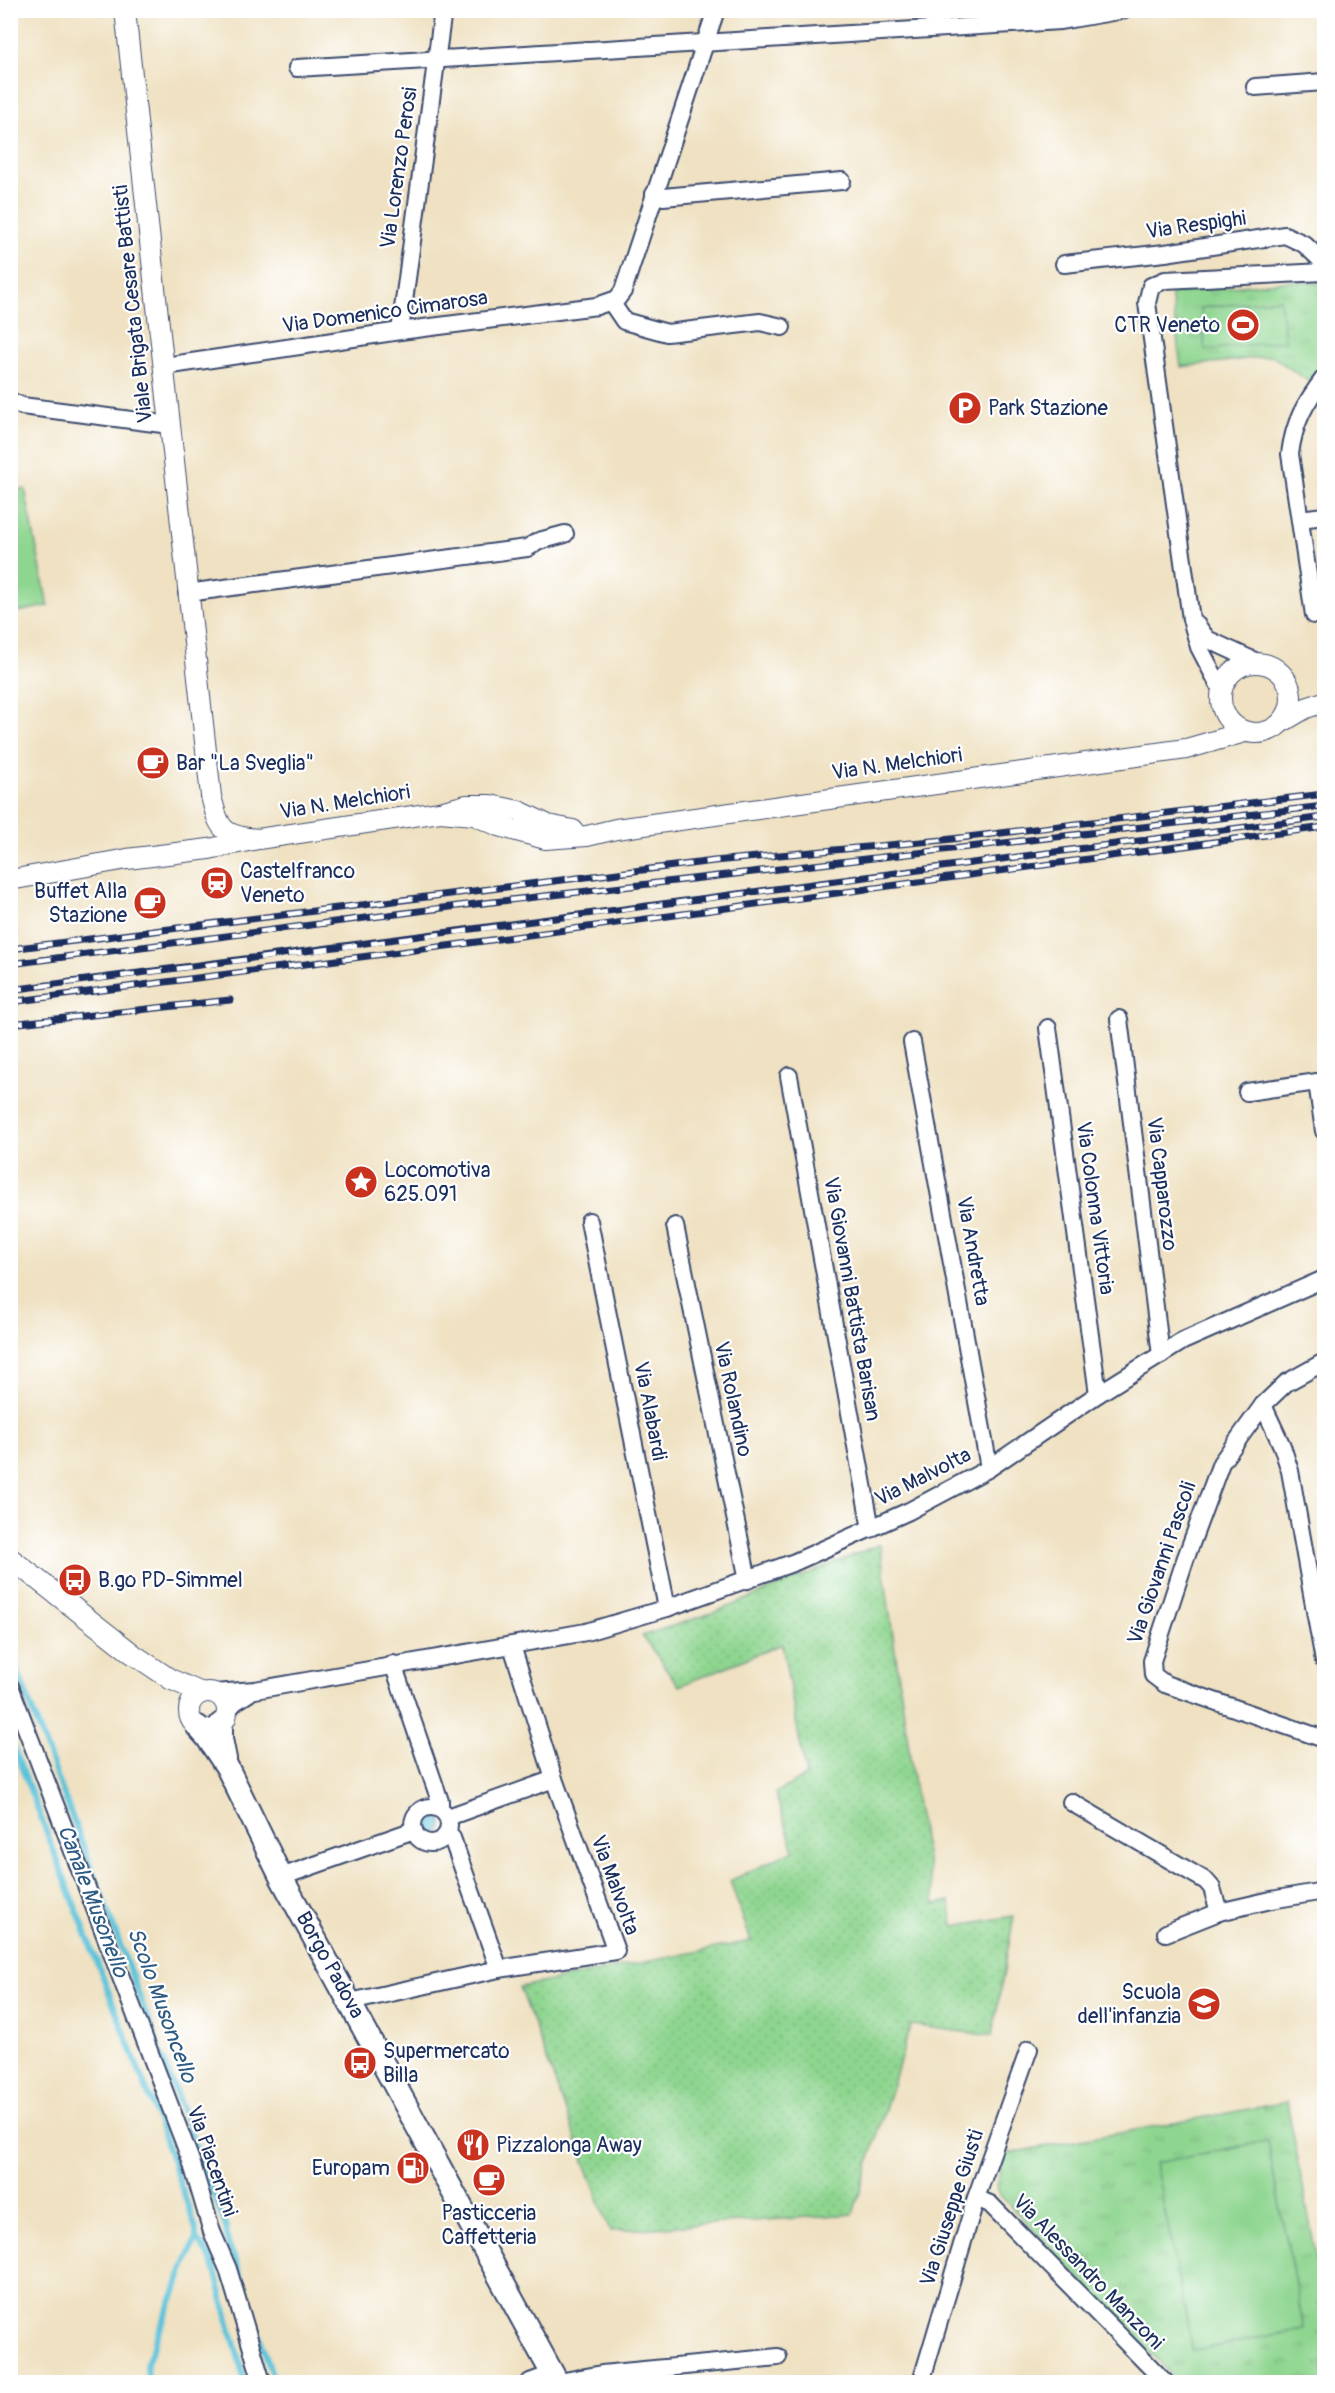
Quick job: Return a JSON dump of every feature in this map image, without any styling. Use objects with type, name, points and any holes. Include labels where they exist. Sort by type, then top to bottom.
[{"type":"main road","name":"Borgo Padova","points":[[224,1718],[221,1739],[227,1767]]},
{"type":"main road","name":"Borgo Padova","points":[[194,1721],[212,1743],[227,1767],[281,1877],[556,2380]]},
{"type":"street","name":"Viale Brigata Cesare Battisti","points":[[125,10],[165,366],[187,593],[211,796],[218,824]]},
{"type":"street","name":"Via Lorenzo Perosi","points":[[400,331],[443,10]]},
{"type":"street","points":[[716,10],[623,291],[617,299],[610,302],[624,321],[667,333],[760,322],[782,327]]},
{"type":"street","points":[[297,68],[1060,21],[1124,10]]},
{"type":"street","points":[[1255,87],[1324,82]]},
{"type":"street","points":[[654,194],[663,197],[842,181]]},
{"type":"street","name":"Via Respighi","points":[[1064,264],[1165,253],[1285,235],[1304,244],[1324,264]]},
{"type":"street","points":[[1324,272],[1166,280],[1151,286],[1147,294],[1150,334],[1191,619],[1199,647],[1231,723],[1253,734],[1270,731],[1306,708],[1324,701]]},
{"type":"street","name":"Via Domenico Cimarosa","points":[[165,366],[610,302]]},
{"type":"street","points":[[1314,615],[1290,454],[1292,437],[1304,404],[1324,378]]},
{"type":"street","points":[[10,400],[22,406],[170,425]]},
{"type":"street","points":[[1300,519],[1324,516]]},
{"type":"street","points":[[187,593],[527,548],[539,541],[565,534]]},
{"type":"street","points":[[1191,619],[1207,639],[1275,668],[1287,680],[1306,693],[1324,701]]},
{"type":"street","points":[[1186,748],[1210,731],[1231,674],[1249,664],[1259,663]]},
{"type":"street","points":[[1284,721],[1292,697],[1287,680]]},
{"type":"street","name":"Via N. Melchiori","points":[[10,880],[467,806],[489,805],[519,811],[548,825],[573,830],[615,829],[1186,748],[1245,732]]},
{"type":"street","name":"Via N. Melchiori","points":[[173,852],[194,844],[218,824],[233,836],[258,839]]},
{"type":"street","name":"Via Capparozzo","points":[[1119,1019],[1161,1355]]},
{"type":"street","name":"Via Colonna Vittoria","points":[[1048,1028],[1098,1394]]},
{"type":"street","name":"Via Andretta","points":[[912,1042],[989,1468]]},
{"type":"street","name":"Via Giovanni Battista Barisan","points":[[789,1076],[872,1529]]},
{"type":"street","points":[[1247,1092],[1317,1082],[1324,1131]]},
{"type":"street","name":"Via Alabardi","points":[[590,1221],[667,1608]]},
{"type":"street","name":"Via Rolandino","points":[[675,1226],[748,1580]]},
{"type":"street","name":"Via Malvolta","points":[[208,1693],[255,1690],[586,1632],[667,1608],[748,1580],[872,1529],[989,1468],[1098,1394],[1183,1341],[1324,1279]]},
{"type":"street","name":"Via Giovanni Pascoli","points":[[1324,1362],[1286,1383],[1263,1405],[1221,1463],[1153,1654],[1153,1675],[1165,1684],[1324,1739]]},
{"type":"street","points":[[1263,1405],[1282,1446],[1290,1471],[1324,1661]]},
{"type":"street","name":"Borgo Padova","points":[[10,1558],[133,1654],[170,1678],[208,1693]]},
{"type":"street","name":"Via Malvolta","points":[[350,2002],[499,1969],[616,1951],[554,1779],[512,1646]]},
{"type":"street","name":"Borgo Padova","points":[[133,1654],[168,1689],[194,1721]]},
{"type":"street","points":[[393,1664],[445,1820],[499,1969]]},
{"type":"street","name":"Via Piacentini","points":[[10,1686],[191,2161],[212,2232],[235,2290],[262,2382]]},
{"type":"street","name":"Via Malvolta","points":[[224,1718],[241,1697],[255,1690]]},
{"type":"street","points":[[208,1693],[224,1700],[224,1718],[210,1729],[194,1721],[189,1705],[192,1700],[208,1693]]},
{"type":"street","points":[[445,1820],[428,1807],[414,1819],[414,1830],[422,1840],[433,1843],[445,1820],[554,1779]]},
{"type":"street","points":[[1071,1802],[1206,1881],[1212,1888],[1219,1912]]},
{"type":"street","points":[[281,1877],[414,1830]]},
{"type":"street","points":[[1166,1933],[1219,1912],[1324,1891]]},
{"type":"street","name":"Via Giuseppe Giusti","points":[[922,2382],[976,2198],[1029,2049]]},
{"type":"street","name":"Via Alessandro Manzoni","points":[[976,2198],[990,2204],[1165,2382]]},
{"type":"street","points":[[530,2382],[778,2357]]},
{"type":"green space","points":[[1290,281],[1324,284],[1324,363],[1308,381],[1272,356],[1181,367],[1171,293]]},
{"type":"green space","name":"CTR Veneto","points":[[1280,299],[1285,341],[1205,350],[1201,308]]},
{"type":"green space","points":[[25,489],[48,606],[11,613],[11,491]]},
{"type":"green space","points":[[880,1544],[916,1799],[935,1904],[950,1901],[953,1926],[1014,1916],[992,2036],[911,2025],[853,2214],[610,2231],[520,1987],[751,1941],[730,1881],[794,1850],[775,1793],[806,1776],[782,1644],[679,1686],[642,1636],[718,1611]]},
{"type":"green space","points":[[1287,2102],[1324,2298],[1324,2382],[1178,2382],[997,2192],[996,2185],[1005,2154]]},
{"type":"green space","points":[[1267,2141],[1304,2329],[1193,2351],[1155,2163]]},
{"type":"water","points":[[431,1813],[439,1816],[442,1824],[439,1832],[431,1835],[423,1832],[420,1824],[423,1816]]},
{"type":"waterway","name":"Scolo Musoncello","points":[[10,1651],[226,2227],[228,2244],[236,2261],[272,2375]]},
{"type":"waterway","name":"Canale Musonello","points":[[10,1738],[153,2106],[196,2229],[196,2238],[212,2260],[245,2382]]},
{"type":"waterway","points":[[148,2382],[147,2363],[196,2238]]},
{"type":"railway","points":[[10,949],[714,861],[943,840],[1324,794]]},
{"type":"railway","points":[[10,964],[458,906],[1324,806]]},
{"type":"railway","points":[[10,990],[1324,817]]},
{"type":"railway","points":[[10,1002],[462,944],[1324,827]]},
{"type":"railway","points":[[10,1024],[230,1000]]},
{"type":"place","name":"CTR Veneto","points":[[1243,325]]},
{"type":"place","name":"Park Stazione","points":[[965,408]]},
{"type":"place","name":"Bar \"La Sveglia\"","points":[[153,763]]},
{"type":"place","name":"Castelfranco Veneto","points":[[217,883]]},
{"type":"place","name":"Buffet Alla Stazione","points":[[150,903]]},
{"type":"place","name":"Locomotiva 625.091","points":[[361,1182]]},
{"type":"place","name":"B.go PD-Simmel","points":[[75,1580]]},
{"type":"place","name":"Scuola dell'infanzia","points":[[1204,2004]]},
{"type":"place","name":"Supermercato Billa","points":[[360,2063]]},
{"type":"place","name":"Pizzalonga Away","points":[[473,2145]]},
{"type":"place","name":"Europam","points":[[413,2168]]},
{"type":"place","name":"Pasticceria Caffetteria","points":[[489,2180]]}]
